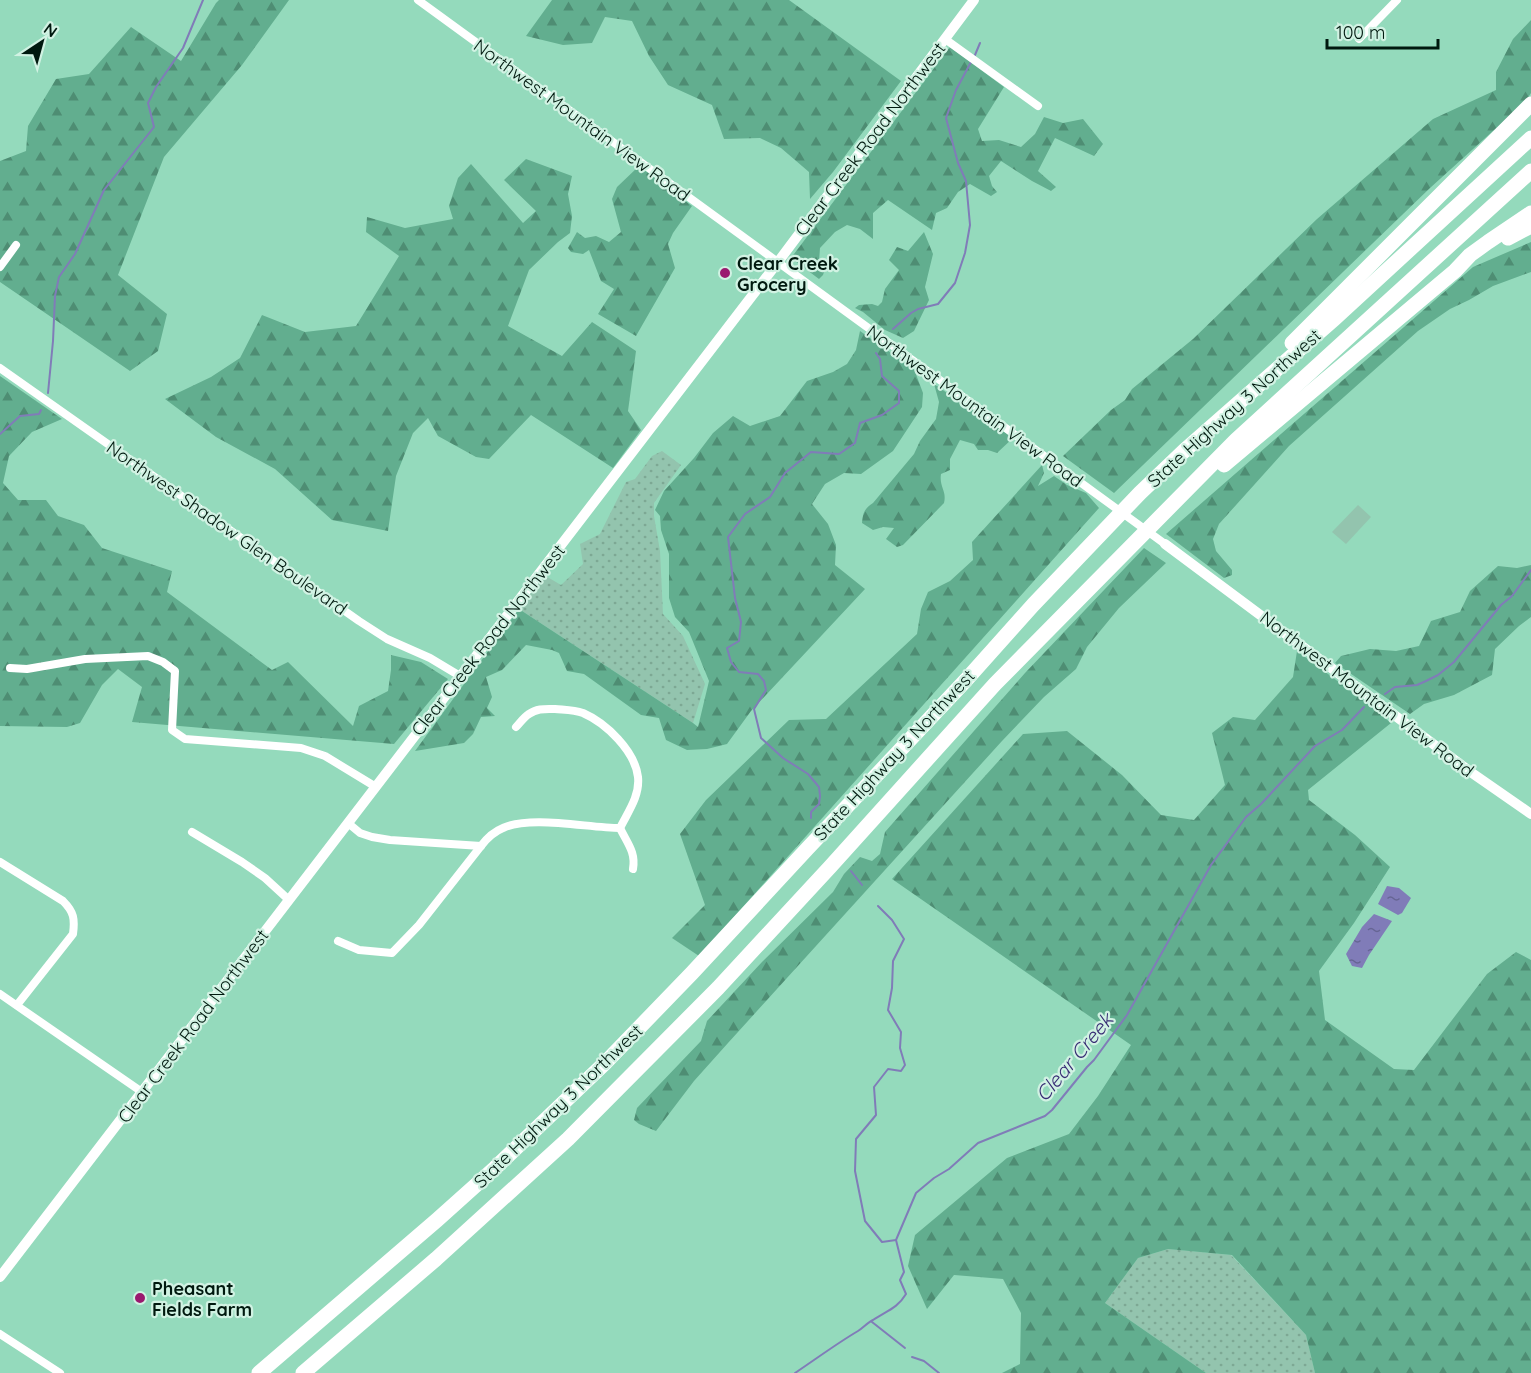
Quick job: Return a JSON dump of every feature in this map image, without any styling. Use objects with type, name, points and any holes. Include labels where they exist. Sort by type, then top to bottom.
[{"type":"highway","points":[[1184,451],[1531,104]]},
{"type":"highway","name":"State Highway 3 Northwest","points":[[259,1373],[446,1213],[605,1063],[693,973],[828,825],[1140,493],[1531,138]]},
{"type":"highway","name":"State Highway 3 Northwest","points":[[303,1373],[436,1259],[568,1139],[726,980],[995,684],[1152,524],[1236,440],[1531,171]]},
{"type":"highway","points":[[1455,271],[1470,255],[1531,213]]},
{"type":"highway","points":[[1152,524],[1455,271],[1492,247],[1531,226]]},
{"type":"main road","name":"Clear Creek Road Northwest","points":[[0,1277],[778,262],[974,0]]},
{"type":"main road","name":"Northwest Mountain View Road","points":[[1165,544],[1454,760],[1531,814]]},
{"type":"street","name":"Northwest Mountain View Road","points":[[418,0],[1165,544]]},
{"type":"street","points":[[1359,39],[1397,0]]},
{"type":"street","points":[[945,39],[1038,106]]},
{"type":"street","points":[[0,267],[16,244]]},
{"type":"street","name":"Northwest Shadow Glen Boulevard","points":[[0,368],[359,621],[387,639],[430,658],[460,676]]},
{"type":"street","points":[[10,668],[27,669],[85,659],[148,656],[163,662],[175,671],[172,730],[185,739],[301,748],[325,756],[376,787]]},
{"type":"street","points":[[516,727],[526,716],[540,709],[569,710],[591,718],[620,741],[636,768],[638,790],[620,828]]},
{"type":"street","points":[[338,941],[359,950],[392,953],[419,925],[491,834],[504,827],[532,822],[620,828]]},
{"type":"street","points":[[348,823],[360,833],[372,837],[481,846]]},
{"type":"street","points":[[620,828],[630,845],[634,859],[633,869]]},
{"type":"street","points":[[192,832],[265,878],[289,900]]},
{"type":"street","points":[[0,862],[63,901],[70,909],[74,922],[73,934],[17,1005]]},
{"type":"street","points":[[0,994],[142,1092]]},
{"type":"street","points":[[0,1334],[60,1373]]},
{"type":"green space","points":[[219,0],[289,0],[242,65],[164,157],[118,275],[167,314],[158,351],[130,371],[0,282],[0,161],[26,151],[28,126],[56,79],[89,74],[131,27],[181,61]]},
{"type":"green space","points":[[552,0],[789,0],[901,81],[810,199],[809,172],[781,148],[760,138],[724,139],[712,105],[668,85],[649,56],[632,21],[605,17],[592,43],[563,45],[526,36]]},
{"type":"green space","points":[[1531,20],[1531,93],[1525,102],[1430,188],[1114,493],[1063,456],[1111,410],[1125,400],[1132,389],[1193,339],[1317,219],[1433,119],[1496,90],[1496,72],[1513,39]]},
{"type":"green space","points":[[950,47],[1004,87],[978,129],[982,141],[999,140],[1021,147],[1035,134],[1044,117],[1063,123],[1083,119],[1103,144],[1094,156],[1055,138],[1038,171],[1056,187],[1051,191],[1001,161],[989,176],[997,192],[991,196],[970,184],[958,192],[947,208],[936,213],[932,230],[888,200],[873,213],[873,239],[860,229],[847,225],[835,232],[820,248],[819,261],[825,269],[819,279],[791,258]]},
{"type":"green space","points":[[526,159],[572,176],[568,194],[572,216],[570,233],[529,270],[508,326],[562,356],[592,322],[636,351],[628,411],[641,430],[613,468],[531,415],[489,459],[476,457],[438,436],[428,418],[413,433],[396,476],[388,531],[332,520],[275,469],[216,437],[165,399],[211,377],[240,358],[262,315],[305,332],[356,326],[399,256],[366,232],[367,217],[405,228],[453,219],[449,206],[458,178],[471,164],[523,223],[536,211],[504,180]]},
{"type":"green space","points":[[639,166],[692,206],[668,244],[675,268],[636,336],[598,314],[614,289],[601,281],[589,250],[583,254],[571,252],[568,248],[577,232],[585,238],[596,236],[609,242],[621,232],[612,199],[617,187]]},
{"type":"green space","points":[[924,232],[933,254],[925,287],[929,300],[914,331],[903,338],[885,330],[855,308],[859,305],[878,306],[882,302],[885,289],[899,270],[889,260],[897,247],[908,251]]},
{"type":"green space","points":[[1531,242],[1531,272],[1493,286],[1450,309],[1418,331],[1289,446],[1219,524],[1213,539],[1216,551],[1232,570],[1232,575],[1224,578],[1166,534],[1473,267]]},
{"type":"green space","points":[[860,331],[914,369],[923,393],[922,407],[893,451],[861,474],[844,473],[825,484],[812,504],[828,524],[836,545],[835,565],[865,589],[751,711],[727,744],[707,749],[687,750],[666,740],[659,718],[641,715],[584,674],[567,671],[559,653],[526,645],[502,670],[486,677],[492,697],[487,708],[495,716],[481,717],[473,734],[464,743],[415,751],[519,609],[698,727],[709,681],[689,632],[675,617],[669,598],[669,554],[661,530],[660,516],[655,510],[664,491],[713,433],[733,416],[750,426],[780,416],[807,381],[833,372],[847,364],[856,350]]},
{"type":"green space","points":[[0,376],[62,419],[32,432],[9,456],[3,483],[18,500],[46,500],[58,516],[84,525],[102,548],[172,571],[167,592],[272,670],[288,662],[353,726],[359,706],[388,691],[391,655],[421,662],[448,679],[394,744],[132,722],[142,687],[118,669],[102,685],[80,723],[67,727],[0,726]]},
{"type":"green space","points":[[934,384],[1013,438],[997,453],[978,450],[974,444],[960,440],[950,459],[950,470],[941,474],[945,495],[944,503],[903,545],[897,547],[886,539],[894,528],[883,527],[873,530],[862,523],[863,516],[866,509],[914,454],[920,441],[936,419],[939,402]]},
{"type":"green space","points":[[662,451],[681,465],[654,503],[660,551],[663,614],[683,636],[705,684],[693,723],[519,609],[544,575],[561,585],[583,564],[580,544],[600,534],[626,482],[635,479],[652,456]]},
{"type":"green space","points":[[1042,465],[1044,473],[1038,486],[1054,476],[1067,485],[1086,493],[1099,508],[699,956],[672,938],[705,905],[680,834],[706,800],[789,720],[826,719],[917,634],[921,609],[928,592],[950,581],[973,560],[972,542]]},
{"type":"green space","points":[[1358,505],[1371,517],[1346,544],[1332,532]]},
{"type":"green space","points":[[1144,548],[1166,563],[1119,608],[1087,647],[1076,669],[1044,697],[1002,741],[694,1081],[656,1131],[634,1120],[637,1108],[701,1041],[707,1021],[762,962],[833,892],[844,874],[860,857],[872,861],[880,854],[885,832],[1025,673]]},
{"type":"green space","points":[[1531,565],[1531,617],[1495,649],[1492,675],[1454,695],[1424,704],[1410,714],[1335,663],[1341,656],[1370,649],[1396,651],[1419,646],[1431,621],[1460,612],[1470,591],[1498,566],[1517,568]]},
{"type":"green space","points":[[1297,651],[1391,723],[1308,790],[1309,800],[1355,835],[1390,867],[1354,923],[1319,971],[1325,1020],[1394,1069],[1414,1070],[1487,974],[1516,952],[1531,960],[1531,1373],[1315,1373],[1306,1335],[1232,1255],[1168,1249],[1138,1258],[1105,1303],[1206,1373],[1002,1373],[1020,1364],[1021,1313],[1003,1279],[954,1275],[927,1309],[908,1266],[915,1235],[1007,1158],[1069,1134],[1098,1096],[1131,1045],[892,879],[1023,734],[1067,731],[1122,775],[1161,815],[1194,820],[1225,785],[1212,733],[1233,717],[1255,720],[1293,677]]},
{"type":"green space","points":[[1168,1249],[1231,1255],[1306,1335],[1315,1373],[1206,1373],[1105,1303],[1138,1258]]},
{"type":"water","points":[[1387,886],[1399,888],[1411,898],[1402,913],[1398,915],[1378,904]]},
{"type":"water","points":[[1374,914],[1392,921],[1362,968],[1352,966],[1346,954],[1362,927]]},
{"type":"waterway","points":[[48,393],[55,296],[59,277],[75,254],[104,190],[154,127],[148,103],[156,87],[183,48],[203,0]]},
{"type":"waterway","points":[[975,55],[980,43]]},
{"type":"waterway","points":[[893,329],[918,309],[938,304],[955,283],[965,253],[970,225],[966,181],[958,163],[946,118],[956,90],[971,62]]},
{"type":"waterway","points":[[811,818],[811,812],[819,804],[819,787],[808,774],[783,758],[761,738],[754,709],[766,690],[764,681],[758,674],[739,672],[731,662],[727,648],[739,641],[741,622],[735,598],[728,537],[745,514],[770,497],[785,473],[811,452],[839,454],[855,443],[860,423],[882,415],[899,403],[899,391],[882,376],[880,359],[876,353]]},
{"type":"waterway","points":[[0,434],[20,416],[39,414],[41,410]]},
{"type":"waterway","name":"Clear Creek","points":[[1385,694],[1395,687],[1417,685],[1426,681],[1454,662],[1501,605],[1512,596],[1531,570]]},
{"type":"waterway","name":"Clear Creek","points":[[795,1373],[903,1299],[906,1294],[900,1280],[904,1272],[896,1240],[916,1193],[949,1169],[978,1143],[1045,1116],[1052,1110],[1094,1060],[1127,1015],[1211,865],[1246,817],[1315,746],[1342,730],[1364,707]]},
{"type":"waterway","points":[[851,871],[862,885]]},
{"type":"waterway","points":[[878,906],[892,920],[904,939],[893,961],[888,1010],[901,1032],[900,1048],[905,1065],[901,1071],[888,1069],[874,1087],[876,1115],[856,1139],[855,1171],[865,1221],[882,1242],[896,1240]]},
{"type":"waterway","points":[[872,1322],[905,1348]]},
{"type":"waterway","points":[[912,1357],[924,1361],[939,1373]]},
{"type":"place","name":"Clear Creek Grocery","points":[[725,273]]},
{"type":"place","name":"Pheasant Fields Farm","points":[[140,1298]]}]
